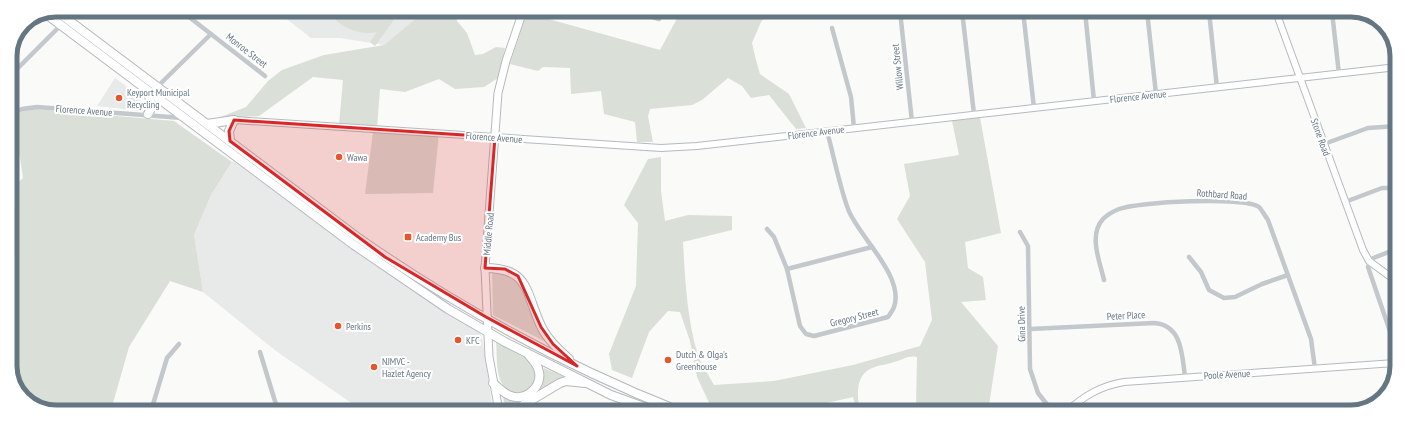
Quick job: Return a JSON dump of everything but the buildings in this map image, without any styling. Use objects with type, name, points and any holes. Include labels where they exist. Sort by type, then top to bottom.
[{"type":"highway","points":[[64,17],[385,257],[486,317],[577,366],[665,405]]},
{"type":"highway","points":[[51,18],[368,255],[488,332],[611,395],[638,405]]},
{"type":"highway","points":[[148,91],[152,107],[148,114]]},
{"type":"highway","points":[[208,124],[234,120]]},
{"type":"highway","points":[[230,141],[229,131],[234,120]]},
{"type":"highway","points":[[485,268],[505,269],[518,276],[524,285],[542,327],[553,344],[577,366]]},
{"type":"highway","points":[[493,383],[506,394],[516,397],[526,395],[535,389],[539,379],[539,373],[537,366],[525,351]]},
{"type":"highway","points":[[524,405],[560,383],[566,381],[588,383]]},
{"type":"main road","name":"Middle Road","points":[[498,405],[489,357],[486,317],[485,268],[498,93],[507,57],[521,17]]},
{"type":"street","name":"Monroe Street","points":[[189,17],[265,76]]},
{"type":"street","points":[[652,17],[659,19]]},
{"type":"street","name":"Willow Street","points":[[901,17],[912,122]]},
{"type":"street","points":[[963,17],[974,114]]},
{"type":"street","points":[[1024,17],[1034,108]]},
{"type":"street","points":[[1086,17],[1094,101]]},
{"type":"street","points":[[1148,17],[1156,94]]},
{"type":"street","points":[[1210,17],[1217,88]]},
{"type":"street","name":"Stone Road","points":[[1278,17],[1363,250],[1369,261],[1390,277]]},
{"type":"street","points":[[1333,17],[1339,74]]},
{"type":"street","points":[[17,69],[61,25]]},
{"type":"street","points":[[832,28],[851,97],[854,128]]},
{"type":"street","points":[[156,87],[211,34]]},
{"type":"street","name":"Florence Avenue","points":[[234,120],[661,148],[697,146],[1390,68]]},
{"type":"street","name":"Florence Avenue","points":[[17,111],[37,107],[148,114],[184,118]]},
{"type":"street","points":[[1324,144],[1368,128],[1390,126]]},
{"type":"street","name":"Gregory Street","points":[[767,229],[774,237],[787,269],[800,326],[806,334],[814,336],[888,317],[895,306],[895,291],[884,262],[860,232],[848,210],[827,131]]},
{"type":"street","points":[[1345,202],[1382,188],[1390,188]]},
{"type":"street","name":"Rothbard Road","points":[[1104,280],[1095,241],[1096,234],[1103,219],[1118,209],[1125,207],[1194,201],[1241,202],[1258,207],[1268,220],[1311,339],[1315,369]]},
{"type":"street","name":"Gina Drive","points":[[1020,232],[1028,246],[1030,369],[1033,382],[1047,405]]},
{"type":"street","points":[[787,269],[872,246]]},
{"type":"street","points":[[1369,261],[1377,255],[1390,251]]},
{"type":"street","points":[[1189,257],[1201,272],[1209,290],[1224,298],[1235,297],[1262,284],[1288,275]]},
{"type":"street","name":"Stone Road","points":[[1369,261],[1369,274],[1390,332]]},
{"type":"street","name":"Peter Place","points":[[1030,329],[1154,323],[1165,325],[1169,327],[1178,337],[1185,377]]},
{"type":"street","points":[[153,405],[167,358],[179,344]]},
{"type":"street","points":[[260,352],[276,405]]},
{"type":"street","name":"Poole Avenue","points":[[1075,405],[1090,394],[1110,384],[1185,377],[1390,363]]},
{"type":"highlighted area","points":[[234,120],[495,137],[485,268],[505,269],[518,276],[541,327],[553,344],[577,366],[486,317],[385,257],[244,153],[230,141],[229,131]]},
{"type":"shaded area","points":[[284,17],[418,17],[384,45],[340,38],[311,38]]},
{"type":"shaded area","points":[[332,17],[396,17],[375,46],[370,42],[377,32],[370,33],[355,31],[336,21]]},
{"type":"shaded area","points":[[418,17],[457,17],[457,21],[467,33],[475,55],[483,54],[496,47],[505,48],[498,78],[484,87],[455,89],[439,79],[405,92],[380,89],[377,128],[439,133],[433,193],[365,194],[373,132],[339,125],[343,80],[313,77],[259,116],[218,118],[246,107],[268,81],[282,70],[324,55],[384,45]]},
{"type":"shaded area","points":[[526,17],[541,17],[660,50],[678,17],[766,17],[761,22],[752,43],[760,74],[789,94],[806,128],[796,129],[769,95],[751,98],[742,86],[728,78],[702,100],[692,105],[650,109],[648,116],[653,142],[637,142],[635,122],[604,114],[601,91],[571,94],[570,68],[543,67],[538,71],[510,64]]},
{"type":"shaded area","points":[[115,78],[141,97],[134,110],[97,106]]},
{"type":"shaded area","points":[[24,108],[174,121],[232,162],[211,195],[194,235],[203,292],[170,281],[129,347],[112,405],[46,404],[36,400],[27,392],[18,376],[17,184],[23,178],[17,138],[17,111]]},
{"type":"shaded area","points":[[979,112],[1001,233],[965,242],[968,268],[983,277],[986,300],[961,302],[998,346],[989,405],[916,405],[917,357],[908,357],[870,369],[865,373],[859,382],[859,405],[855,405],[853,397],[818,405],[710,405],[697,377],[690,341],[680,312],[668,311],[649,332],[632,378],[612,370],[609,354],[636,286],[638,223],[624,205],[648,159],[661,157],[661,191],[665,221],[688,215],[732,216],[732,230],[683,242],[687,298],[694,339],[700,360],[714,385],[774,381],[853,365],[920,346],[932,320],[925,262],[897,219],[910,196],[904,164],[959,155],[951,116]]},
{"type":"shaded area","points":[[233,161],[358,254],[423,298],[479,332],[482,337],[492,405],[354,405],[276,351],[203,292],[194,235],[211,195]]},
{"type":"shaded area","points":[[503,271],[521,284],[548,343],[493,315],[492,273]]},
{"type":"shaded area","points":[[496,342],[531,361],[537,372],[534,386],[522,394],[513,392],[506,388],[499,376],[497,368]]},
{"type":"shaded area","points":[[544,368],[566,378],[539,392],[544,379]]},
{"type":"shaded area","points":[[505,396],[514,400],[523,399],[524,401],[518,405],[505,405],[503,397]]},
{"type":"place","name":"Keyport Municipal Recycling","points":[[119,98]]},
{"type":"place","name":"Wawa","points":[[339,157]]},
{"type":"place","name":"Academy Bus","points":[[408,237]]},
{"type":"place","name":"Perkins","points":[[338,326]]},
{"type":"place","name":"KFC","points":[[458,340]]},
{"type":"place","name":"Dutch & Olga's Greenhouse","points":[[668,360]]},
{"type":"place","name":"NJMVC - Hazlet Agency","points":[[374,367]]}]
